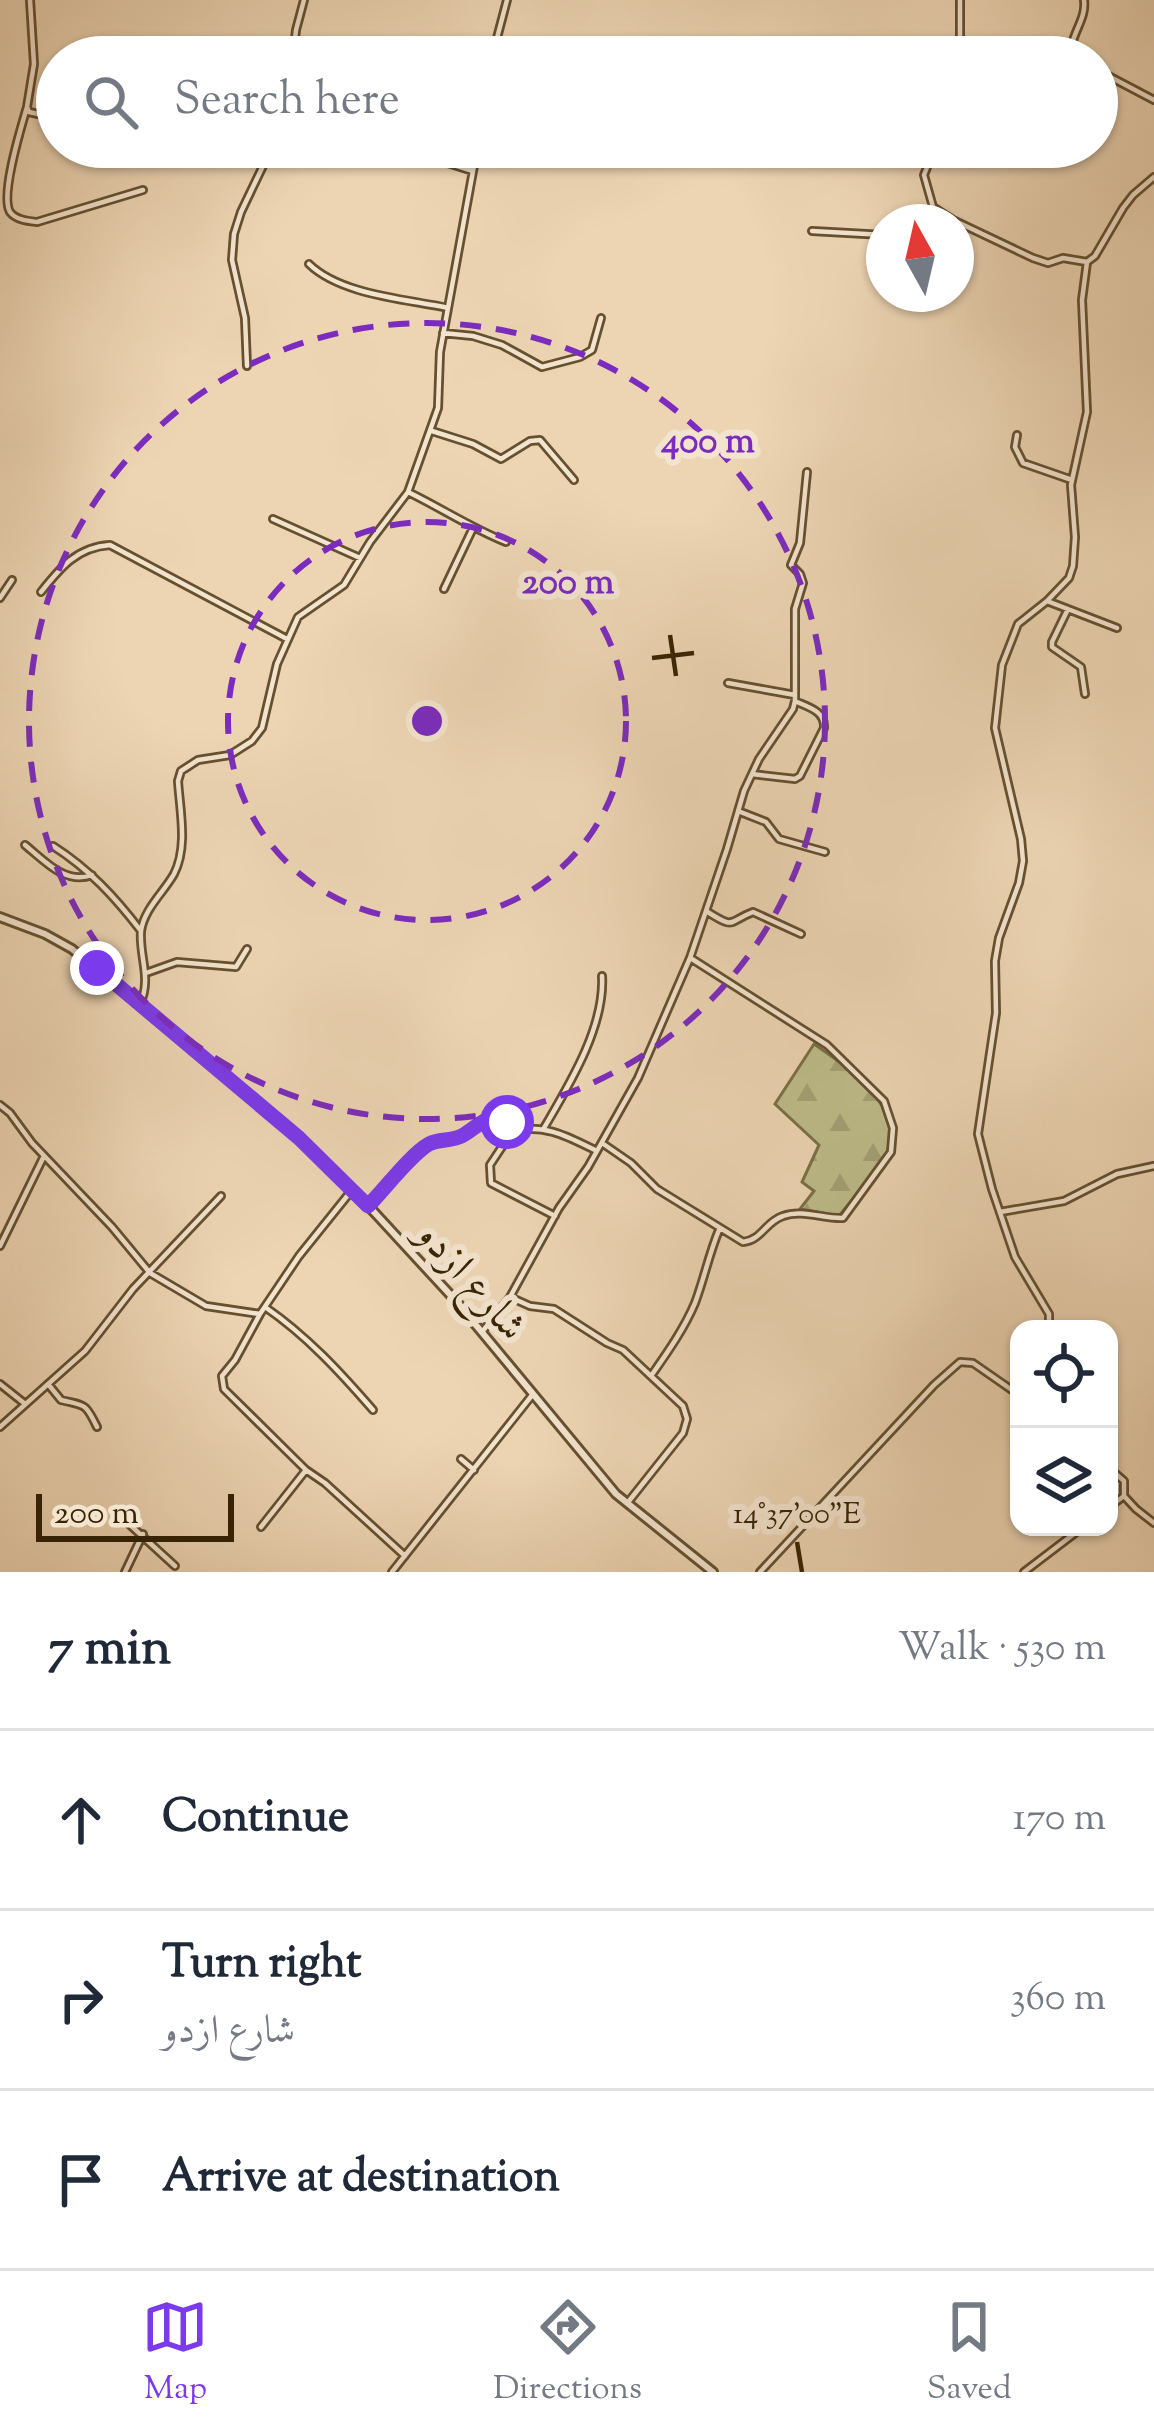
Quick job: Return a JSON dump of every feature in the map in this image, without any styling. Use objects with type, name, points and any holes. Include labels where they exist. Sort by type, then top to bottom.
[{"type":"street","points":[[30,0],[34,64],[5,196],[10,213],[37,222],[143,190]]},
{"type":"street","points":[[297,36],[304,0]]},
{"type":"street","points":[[498,36],[507,0]]},
{"type":"street","points":[[960,0],[960,36]]},
{"type":"street","points":[[1075,36],[1085,14],[1084,0]]},
{"type":"street","points":[[1118,81],[1154,100]]},
{"type":"street","points":[[27,107],[36,114]]},
{"type":"street","points":[[247,366],[245,318],[233,273],[233,247],[241,212],[262,168]]},
{"type":"street","points":[[463,168],[472,171]]},
{"type":"street","points":[[140,1004],[146,973],[141,931],[147,912],[176,871],[182,848],[181,771],[198,760],[230,755],[252,742],[262,728],[277,664],[303,611],[344,585],[408,492],[438,408],[443,333],[473,168]]},
{"type":"street","points":[[928,168],[933,204]]},
{"type":"street","points":[[1049,1320],[1024,1274],[1000,1212],[978,1134],[996,1013],[994,961],[1023,861],[995,728],[1002,665],[1018,624],[1069,578],[1073,566],[1072,480],[1087,412],[1082,300],[1087,262],[1133,195],[1154,178]]},
{"type":"street","points":[[974,230],[1048,263],[1064,258],[1087,262]]},
{"type":"street","points":[[812,231],[866,234]]},
{"type":"street","points":[[309,264],[337,283],[448,308]]},
{"type":"street","points":[[443,333],[502,345],[542,367],[588,353],[595,345],[601,318]]},
{"type":"street","points":[[432,431],[501,459],[540,440],[574,480]]},
{"type":"street","points":[[1016,435],[1015,447],[1023,463],[1072,480]]},
{"type":"street","points":[[482,1332],[511,1298],[638,1078],[690,958],[752,774],[785,723],[795,698],[795,609],[803,583],[791,565],[800,543],[807,472]]},
{"type":"street","points":[[408,492],[506,542]]},
{"type":"street","points":[[273,519],[360,558]]},
{"type":"street","points":[[444,590],[472,528]]},
{"type":"street","points":[[41,592],[75,555],[110,545],[287,639]]},
{"type":"street","points":[[0,598],[12,580]]},
{"type":"street","points":[[1047,601],[1117,628]]},
{"type":"street","points":[[1068,609],[1052,645],[1081,667],[1085,694]]},
{"type":"street","points":[[728,683],[795,698],[824,719],[806,766],[795,779],[752,774]]},
{"type":"street","points":[[738,811],[766,822],[778,839],[826,852]]},
{"type":"street","points":[[25,845],[61,874],[80,879],[92,875]]},
{"type":"street","points":[[52,846],[113,894],[141,931]]},
{"type":"street","points":[[706,911],[729,924],[753,912],[801,934]]},
{"type":"street","name":"شارع ازدو","points":[[0,917],[72,949],[299,1138],[482,1332],[595,1471],[712,1572]]},
{"type":"street","points":[[146,973],[178,962],[236,967],[247,950]]},
{"type":"street","points":[[602,1143],[657,1189],[742,1242],[759,1237],[786,1214],[843,1219],[888,1160],[893,1128],[884,1101],[839,1054],[690,958]]},
{"type":"street","points":[[544,1128],[572,1079],[596,1018],[603,995],[602,976]]},
{"type":"street","points":[[0,1105],[150,1273],[206,1306],[260,1314]]},
{"type":"street","points":[[368,1206],[424,1146],[460,1138],[483,1119],[502,1119],[513,1130],[544,1128],[597,1151]]},
{"type":"street","points":[[513,1130],[490,1165],[491,1183],[555,1216]]},
{"type":"street","points":[[0,1246],[44,1156]]},
{"type":"street","points":[[1000,1212],[1064,1201],[1118,1174],[1154,1166]]},
{"type":"street","points":[[352,1190],[299,1256],[222,1376],[222,1383],[306,1470],[405,1556]]},
{"type":"street","points":[[0,1427],[85,1351],[110,1316],[221,1196]]},
{"type":"street","points":[[651,1376],[696,1300],[720,1228]]},
{"type":"street","points":[[511,1298],[565,1314],[623,1350],[683,1406],[687,1426],[627,1503]]},
{"type":"street","points":[[265,1307],[316,1348],[373,1410]]},
{"type":"street","points":[[760,1572],[960,1362],[973,1363],[1010,1388]]},
{"type":"street","points":[[0,1384],[25,1404]]},
{"type":"street","points":[[48,1384],[61,1400],[79,1402],[97,1427]]},
{"type":"street","points":[[392,1572],[533,1394]]},
{"type":"street","points":[[461,1459],[474,1470]]},
{"type":"street","points":[[262,1527],[306,1470]]},
{"type":"street","points":[[1118,1476],[1124,1481],[1124,1496],[1154,1522]]},
{"type":"street","points":[[1118,1501],[1124,1496]]},
{"type":"street","points":[[117,1513],[175,1566]]},
{"type":"street","points":[[125,1572],[143,1534]]},
{"type":"street","points":[[1024,1572],[1071,1536]]},
{"type":"green space","points":[[814,1044],[871,1090],[889,1121],[886,1155],[839,1216],[800,1209],[814,1191],[802,1182],[819,1145],[775,1104]]},
{"type":"route","points":[[97,968],[299,1138],[368,1206],[424,1146],[460,1138],[483,1119],[507,1122]]}]
